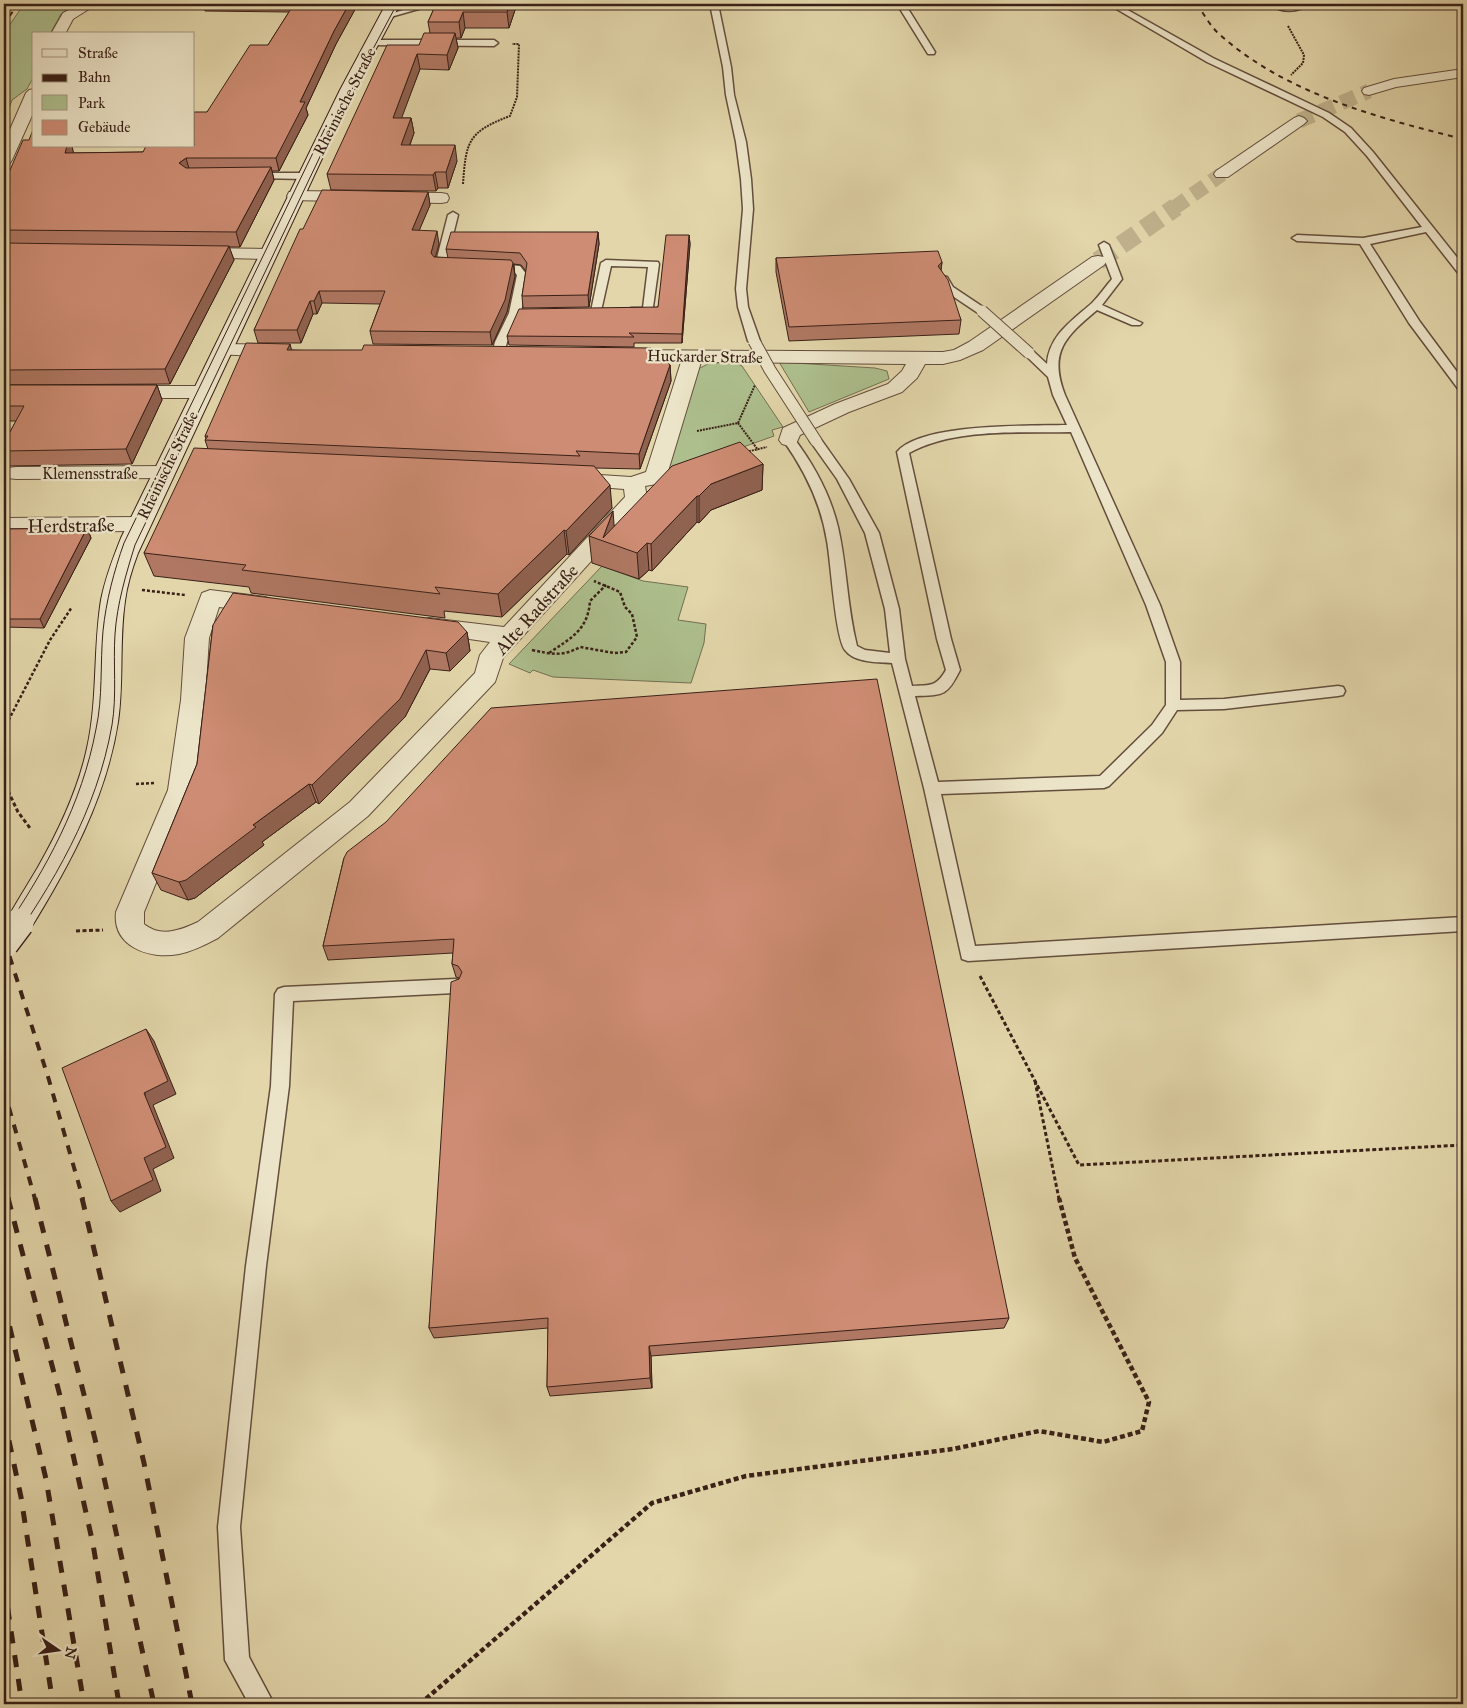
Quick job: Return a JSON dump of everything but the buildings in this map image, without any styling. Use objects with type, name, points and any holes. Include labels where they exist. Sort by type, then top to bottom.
[{"type":"street","points":[[59,32],[68,16],[90,4]]},
{"type":"street","name":"Rheinische Straße","points":[[11,933],[55,863],[82,806],[99,755],[105,722],[112,616],[116,587],[124,558],[138,524],[224,350],[347,90],[390,10]]},
{"type":"street","points":[[1369,91],[1394,83],[1463,73]]},
{"type":"street","points":[[5,152],[32,97]]},
{"type":"street","points":[[1222,174],[1299,121]]},
{"type":"street","points":[[296,196],[441,198]]},
{"type":"street","points":[[178,252],[268,254]]},
{"type":"street","name":"Huckarder Straße","points":[[602,355],[943,358],[960,354],[976,346],[1101,253]]},
{"type":"street","points":[[224,350],[293,351]]},
{"type":"street","points":[[479,354],[508,354]]},
{"type":"street","points":[[550,478],[618,481],[634,484],[642,479],[655,478],[693,356]]},
{"type":"street","points":[[789,440],[790,432],[842,408],[895,388],[910,374],[918,359]]},
{"type":"street","points":[[99,392],[202,392]]},
{"type":"street","name":"Klemensstraße","points":[[16,473],[166,467],[190,463]]},
{"type":"street","name":"Alte Radstraße","points":[[210,598],[196,638],[193,700],[181,790],[133,901],[129,922],[132,932],[151,943],[176,943],[188,940],[208,930],[359,809],[486,676],[492,655],[520,643],[636,498],[634,484]]},
{"type":"street","name":"Herdstraße","points":[[4,526],[138,524]]},
{"type":"street","points":[[210,598],[288,608]]},
{"type":"street","points":[[404,623],[520,643]]},
{"type":"lane","points":[[390,10],[432,4]]},
{"type":"lane","points":[[714,4],[727,66],[730,95],[741,142],[746,178],[748,209],[741,289],[743,307],[754,341],[770,370],[843,479],[872,533],[892,609],[898,659],[932,788],[968,954],[1463,924]]},
{"type":"lane","points":[[901,4],[931,52]]},
{"type":"lane","points":[[1112,4],[1210,60],[1343,126],[1358,139],[1463,272]]},
{"type":"lane","points":[[1275,5],[1290,8],[1305,4]]},
{"type":"lane","points":[[373,43],[494,44]]},
{"type":"lane","points":[[244,176],[306,176]]},
{"type":"lane","points":[[453,215],[440,266],[516,268],[522,275],[520,313],[501,342],[508,354]]},
{"type":"lane","points":[[1297,238],[1363,241],[1376,240],[1405,232],[1429,230]]},
{"type":"lane","points":[[1363,241],[1415,323],[1463,388]]},
{"type":"lane","points":[[1053,376],[1059,340],[1071,326],[1096,306],[1117,279],[1101,253]]},
{"type":"lane","points":[[596,311],[606,263],[654,264],[648,312],[622,311]]},
{"type":"lane","points":[[932,788],[1104,782],[1158,728],[1173,705],[1173,662],[1153,604],[1053,376],[982,311],[949,289],[943,279]]},
{"type":"lane","points":[[1096,306],[1136,323]]},
{"type":"lane","points":[[906,691],[934,690],[945,685],[953,670],[944,639],[903,452],[913,443],[958,433],[1075,428]]},
{"type":"lane","points":[[789,440],[802,456],[824,501],[834,540],[846,626],[851,648],[861,655],[898,659]]},
{"type":"lane","points":[[1173,705],[1224,704],[1338,691]]},
{"type":"lane","points":[[262,1704],[236,1660],[229,1527],[256,1266],[280,1086],[284,994],[455,986]]},
{"type":"path","points":[[1275,5],[1304,55],[1303,63],[1291,75]]},
{"type":"path","points":[[463,184],[465,157],[469,141],[478,130],[510,116],[517,96],[519,44],[494,44]]},
{"type":"path","points":[[738,423],[756,383]]},
{"type":"path","points":[[671,429],[694,431],[738,423]]},
{"type":"path","points":[[738,423],[758,450]]},
{"type":"path","points":[[739,453],[758,450],[789,440]]},
{"type":"path","points":[[520,643],[549,654],[568,654],[580,647],[626,652],[637,637],[632,614],[625,607],[620,592],[602,583]]},
{"type":"path","points":[[549,654],[584,627],[590,614],[590,601],[606,585]]},
{"type":"path","points":[[116,587],[210,598]]},
{"type":"path","points":[[4,729],[50,640],[72,607]]},
{"type":"path","points":[[4,784],[18,812],[30,828]]},
{"type":"path","points":[[76,931],[109,930]]},
{"type":"path","points":[[968,954],[1079,1165],[1463,1146]]},
{"type":"path","points":[[420,1704],[652,1503],[746,1476],[953,1449],[1039,1431],[1103,1442],[1142,1431],[1149,1402],[1075,1258],[1056,1186],[1035,1081]]},
{"type":"green space","points":[[24,4],[81,4],[61,14],[51,32],[32,32],[32,80],[27,89],[12,100],[5,119],[7,125],[4,131],[4,33]]},
{"type":"green space","points":[[732,361],[742,366],[783,427],[772,430],[774,436],[676,471],[668,469],[698,369],[710,363]]},
{"type":"green space","points":[[779,362],[875,368],[887,371],[889,379],[809,412]]},
{"type":"green space","points":[[602,566],[643,581],[688,587],[678,620],[706,624],[704,643],[691,683],[553,677],[533,670],[530,673],[509,664]]},
{"type":"tunnel","points":[[1299,121],[1369,91]]},
{"type":"tunnel","points":[[1174,208],[1222,174]]},
{"type":"tunnel","points":[[1098,261],[1176,207]]},
{"type":"tram line","points":[[4,954],[39,901],[71,846],[96,787],[112,725],[115,691],[116,623],[125,578],[135,545],[357,79],[397,4]]},
{"type":"tram line","points":[[4,931],[48,860],[72,810],[82,783],[90,757],[98,717],[106,609],[124,543],[326,126]]},
{"type":"railway","points":[[4,24],[18,4]]},
{"type":"railway","points":[[1197,4],[1217,32],[1271,72],[1301,87],[1365,112],[1463,139]]},
{"type":"railway","points":[[4,939],[49,1080],[83,1199]]},
{"type":"railway","points":[[4,1090],[35,1199]]},
{"type":"railway","points":[[4,1181],[9,1199]]},
{"type":"railway","points":[[8,1198],[59,1392],[93,1544],[119,1704]]},
{"type":"railway","points":[[35,1198],[99,1455],[154,1704]]},
{"type":"railway","points":[[82,1198],[144,1463],[192,1704]]},
{"type":"railway","points":[[4,1303],[46,1479],[84,1704]]},
{"type":"railway","points":[[4,1417],[21,1497],[53,1704]]},
{"type":"railway","points":[[4,1584],[22,1704]]}]
